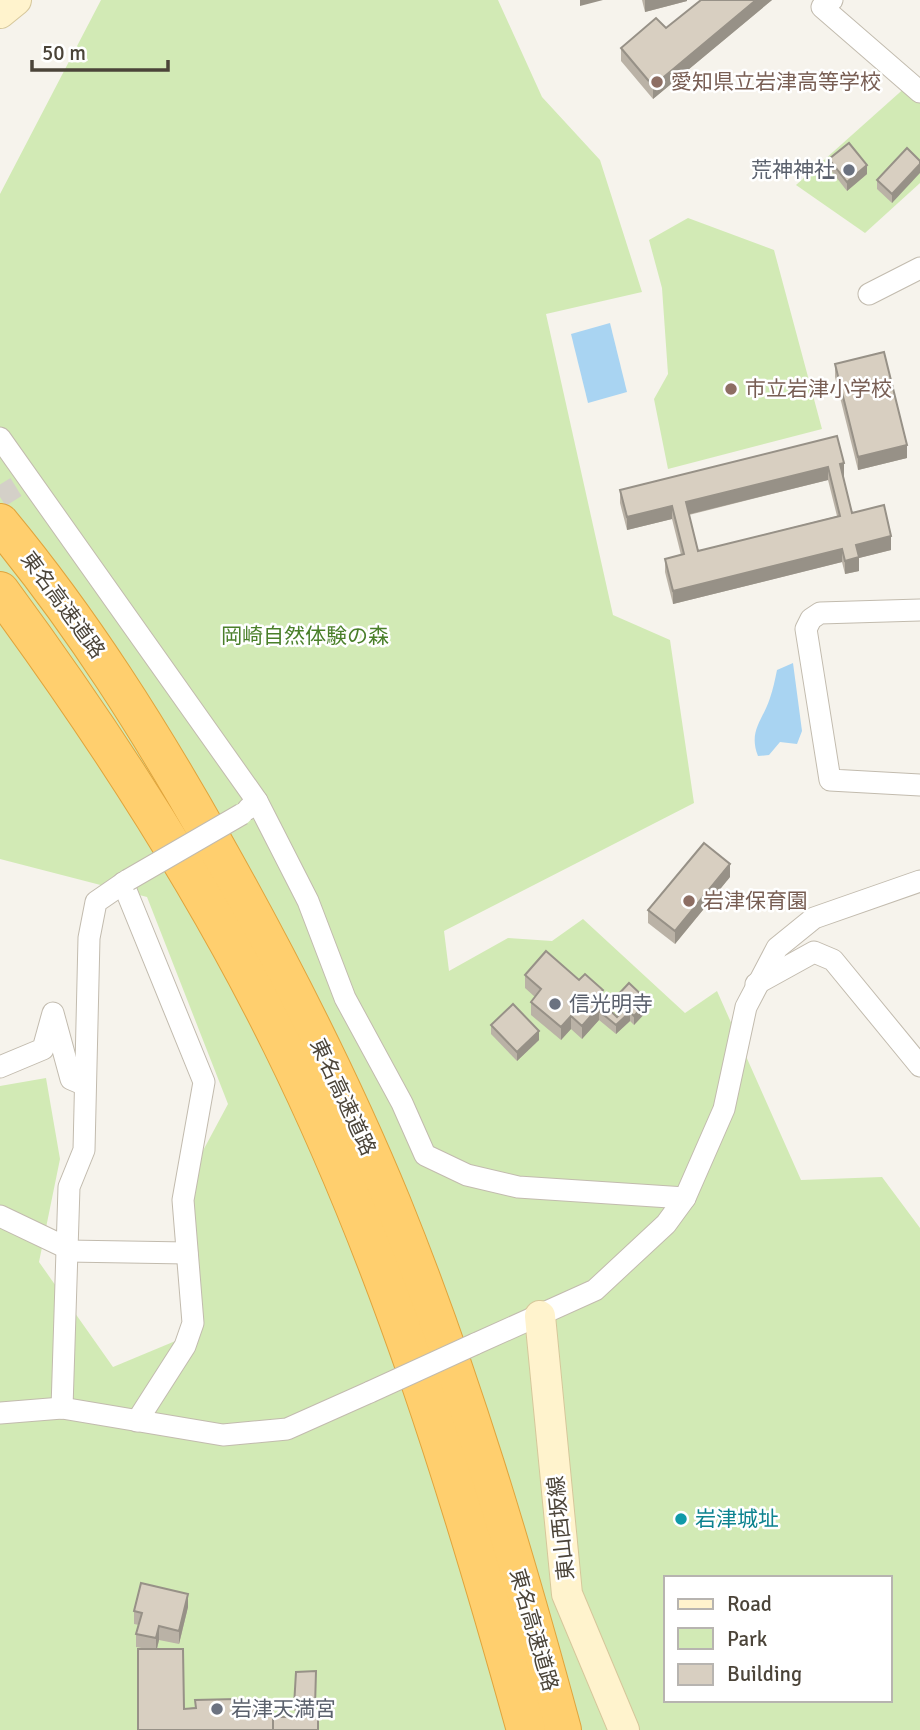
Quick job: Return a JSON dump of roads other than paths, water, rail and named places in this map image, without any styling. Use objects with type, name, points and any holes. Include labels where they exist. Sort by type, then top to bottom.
[{"type":"highway","name":"東名高速道路","points":[[0,523],[40,572],[116,679],[188,797],[270,983],[338,1172],[400,1324],[458,1498],[526,1730]]},
{"type":"highway","name":"東名高速道路","points":[[0,591],[75,692],[270,983],[361,1134],[392,1205],[443,1342],[499,1515],[562,1730]]},
{"type":"street","points":[[0,13],[16,0]]},
{"type":"street","points":[[832,0],[822,7],[920,92]]},
{"type":"street","points":[[869,294],[920,268]]},
{"type":"street","points":[[0,438],[23,484],[249,808],[308,901],[345,998],[402,1103],[425,1154],[467,1175],[518,1187],[685,1198]]},
{"type":"street","points":[[920,610],[820,613],[811,619],[806,629],[830,780],[920,785]]},
{"type":"street","points":[[62,1408],[69,1187],[84,1150],[89,938],[96,902],[125,881],[249,808]]},
{"type":"street","points":[[125,881],[204,1082],[183,1200],[193,1323],[186,1346],[137,1421]]},
{"type":"street","points":[[0,1413],[62,1408],[223,1435],[288,1429],[595,1290],[666,1224],[685,1198],[723,1109],[746,1007],[777,948],[814,918],[920,881]]},
{"type":"street","points":[[756,984],[814,952],[834,960],[920,1066]]},
{"type":"street","points":[[0,1067],[43,1049],[53,1013],[71,1079],[85,1086]]},
{"type":"street","points":[[0,1216],[67,1250],[187,1253]]},
{"type":"street","name":"東山西坂線","points":[[540,1316],[567,1594],[624,1730]]},
{"type":"water","points":[[610,323],[627,392],[588,403],[571,334]]},
{"type":"water","points":[[793,663],[802,731],[797,744],[780,742],[769,755],[758,756],[755,747],[756,732],[770,698],[777,670]]},
{"type":"tunnel","points":[[0,497],[16,487]]},
{"type":"place","name":"愛知県立岩津高等学校","points":[[657,82]]},
{"type":"place","name":"荒神神社","points":[[849,170]]},
{"type":"place","name":"市立岩津小学校","points":[[731,389]]},
{"type":"place","name":"岩津保育園","points":[[689,901]]},
{"type":"place","name":"信光明寺","points":[[555,1004]]},
{"type":"place","name":"岩津城址","points":[[681,1519]]},
{"type":"place","name":"岩津天満宮","points":[[217,1709]]},
{"type":"park label","name":"岡崎自然体験の森","points":[[305,636]]}]
